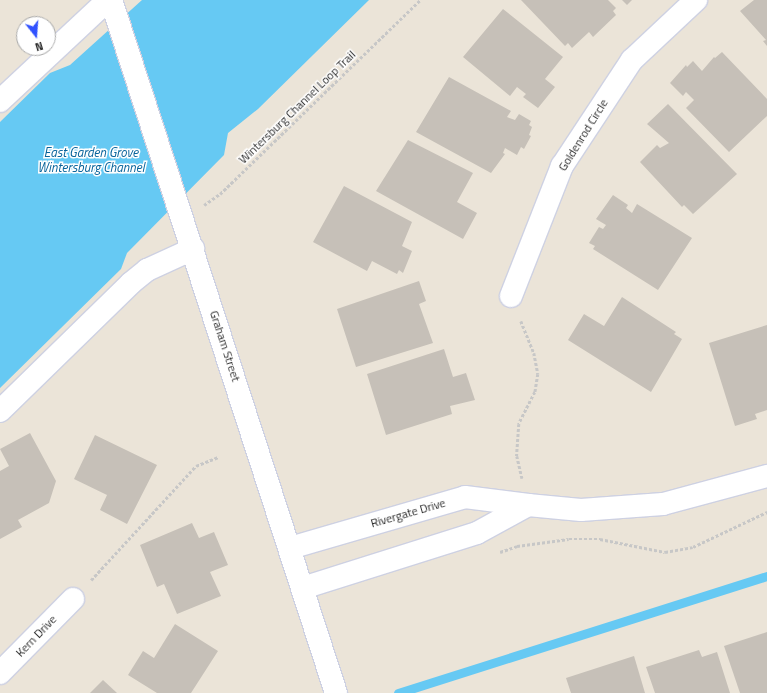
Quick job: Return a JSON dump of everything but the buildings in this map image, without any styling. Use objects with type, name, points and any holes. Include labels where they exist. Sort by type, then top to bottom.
[{"type":"street","points":[[0,101],[108,0]]},
{"type":"street","name":"Graham Street","points":[[111,0],[336,693]]},
{"type":"street","name":"Goldenrod Circle","points":[[511,296],[562,166],[632,60],[696,0]]},
{"type":"street","points":[[0,411],[130,283],[147,270],[193,249]]},
{"type":"street","name":"Rivergate Drive","points":[[290,548],[465,497],[528,506],[580,510],[663,504],[767,476]]},
{"type":"street","points":[[303,588],[477,533],[528,506]]},
{"type":"street","name":"Kern Drive","points":[[0,673],[73,599]]},
{"type":"path","name":"Wintersburg Channel Loop Trail","points":[[181,216],[220,194],[420,0]]},
{"type":"path","points":[[511,296],[534,353],[538,374],[535,392],[519,424],[516,456],[528,506]]},
{"type":"path","points":[[73,599],[196,466],[218,457]]},
{"type":"path","points":[[495,554],[517,546],[569,539],[600,539],[665,552],[693,547],[767,512]]},
{"type":"water","name":"East Garden Grove Wintersburg Channel","points":[[142,0],[369,0],[258,109],[228,133],[224,155],[127,253],[121,269],[0,388],[0,122],[50,73],[70,65]]},
{"type":"waterway","points":[[398,693],[767,576]]}]
